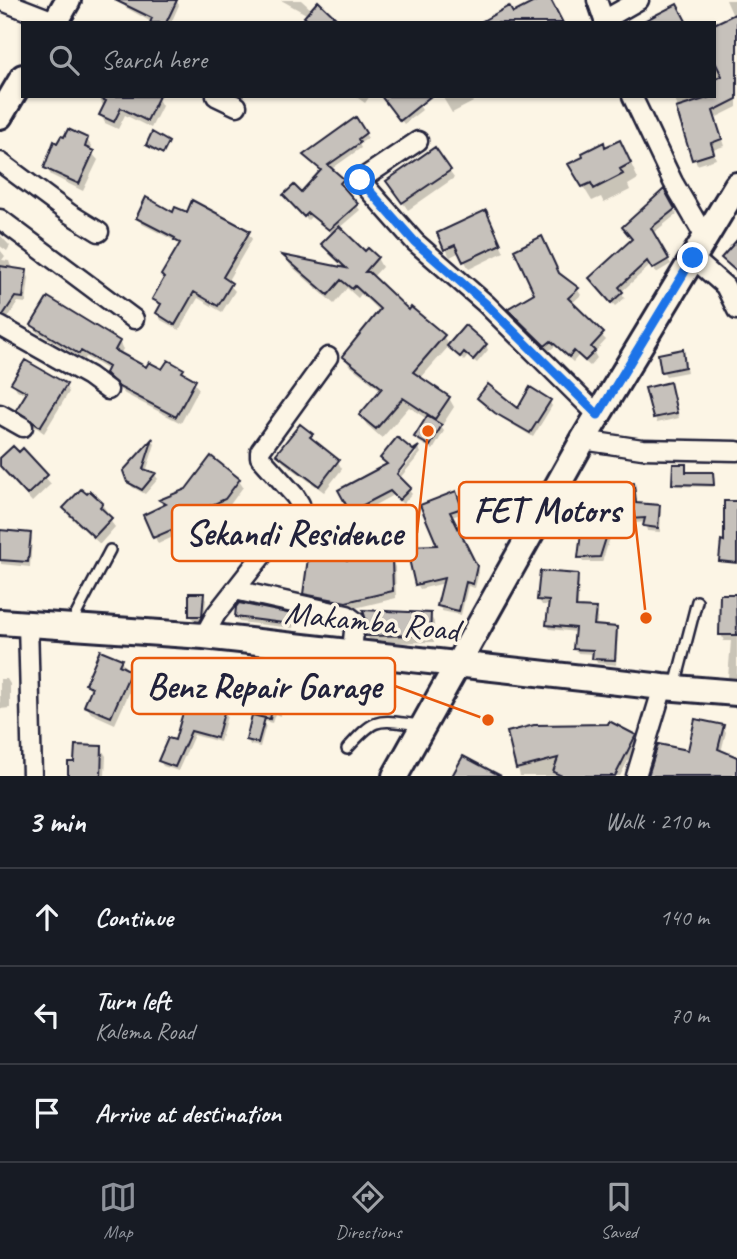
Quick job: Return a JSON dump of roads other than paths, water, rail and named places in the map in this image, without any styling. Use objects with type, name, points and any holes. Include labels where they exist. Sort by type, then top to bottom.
[{"type":"street","points":[[0,0],[60,17]]},
{"type":"street","points":[[597,0],[605,21],[639,0]]},
{"type":"street","points":[[0,116],[21,80]]},
{"type":"street","points":[[220,98],[237,106]]},
{"type":"street","points":[[633,98],[673,182],[705,237]]},
{"type":"street","points":[[418,141],[360,180],[415,242],[470,288],[598,415]]},
{"type":"street","points":[[0,162],[99,232]]},
{"type":"street","points":[[395,776],[583,440],[737,185]]},
{"type":"street","points":[[0,219],[134,318]]},
{"type":"street","points":[[693,258],[725,286],[734,299],[737,310]]},
{"type":"street","points":[[0,327],[89,376],[108,390]]},
{"type":"street","points":[[204,636],[216,614],[294,516],[300,504],[260,457],[261,447],[328,357]]},
{"type":"street","points":[[0,414],[23,426]]},
{"type":"street","points":[[583,440],[653,450],[737,451]]},
{"type":"street","points":[[236,590],[347,615],[355,621],[352,652]]},
{"type":"street","name":"Makamba Road","points":[[0,622],[204,636],[669,688],[737,693]]},
{"type":"street","points":[[28,623],[32,776]]},
{"type":"street","points":[[636,776],[669,688]]},
{"type":"lane","points":[[69,627],[110,550]]},
{"type":"lane","points":[[669,688],[697,601]]},
{"type":"lane","points":[[347,749],[364,730],[379,720],[422,726]]},
{"type":"place","name":"Sekandi Residence","points":[[428,431]]},
{"type":"place","name":"FET Motors","points":[[646,618]]},
{"type":"place","name":"Benz Repair Garage","points":[[488,720]]}]
